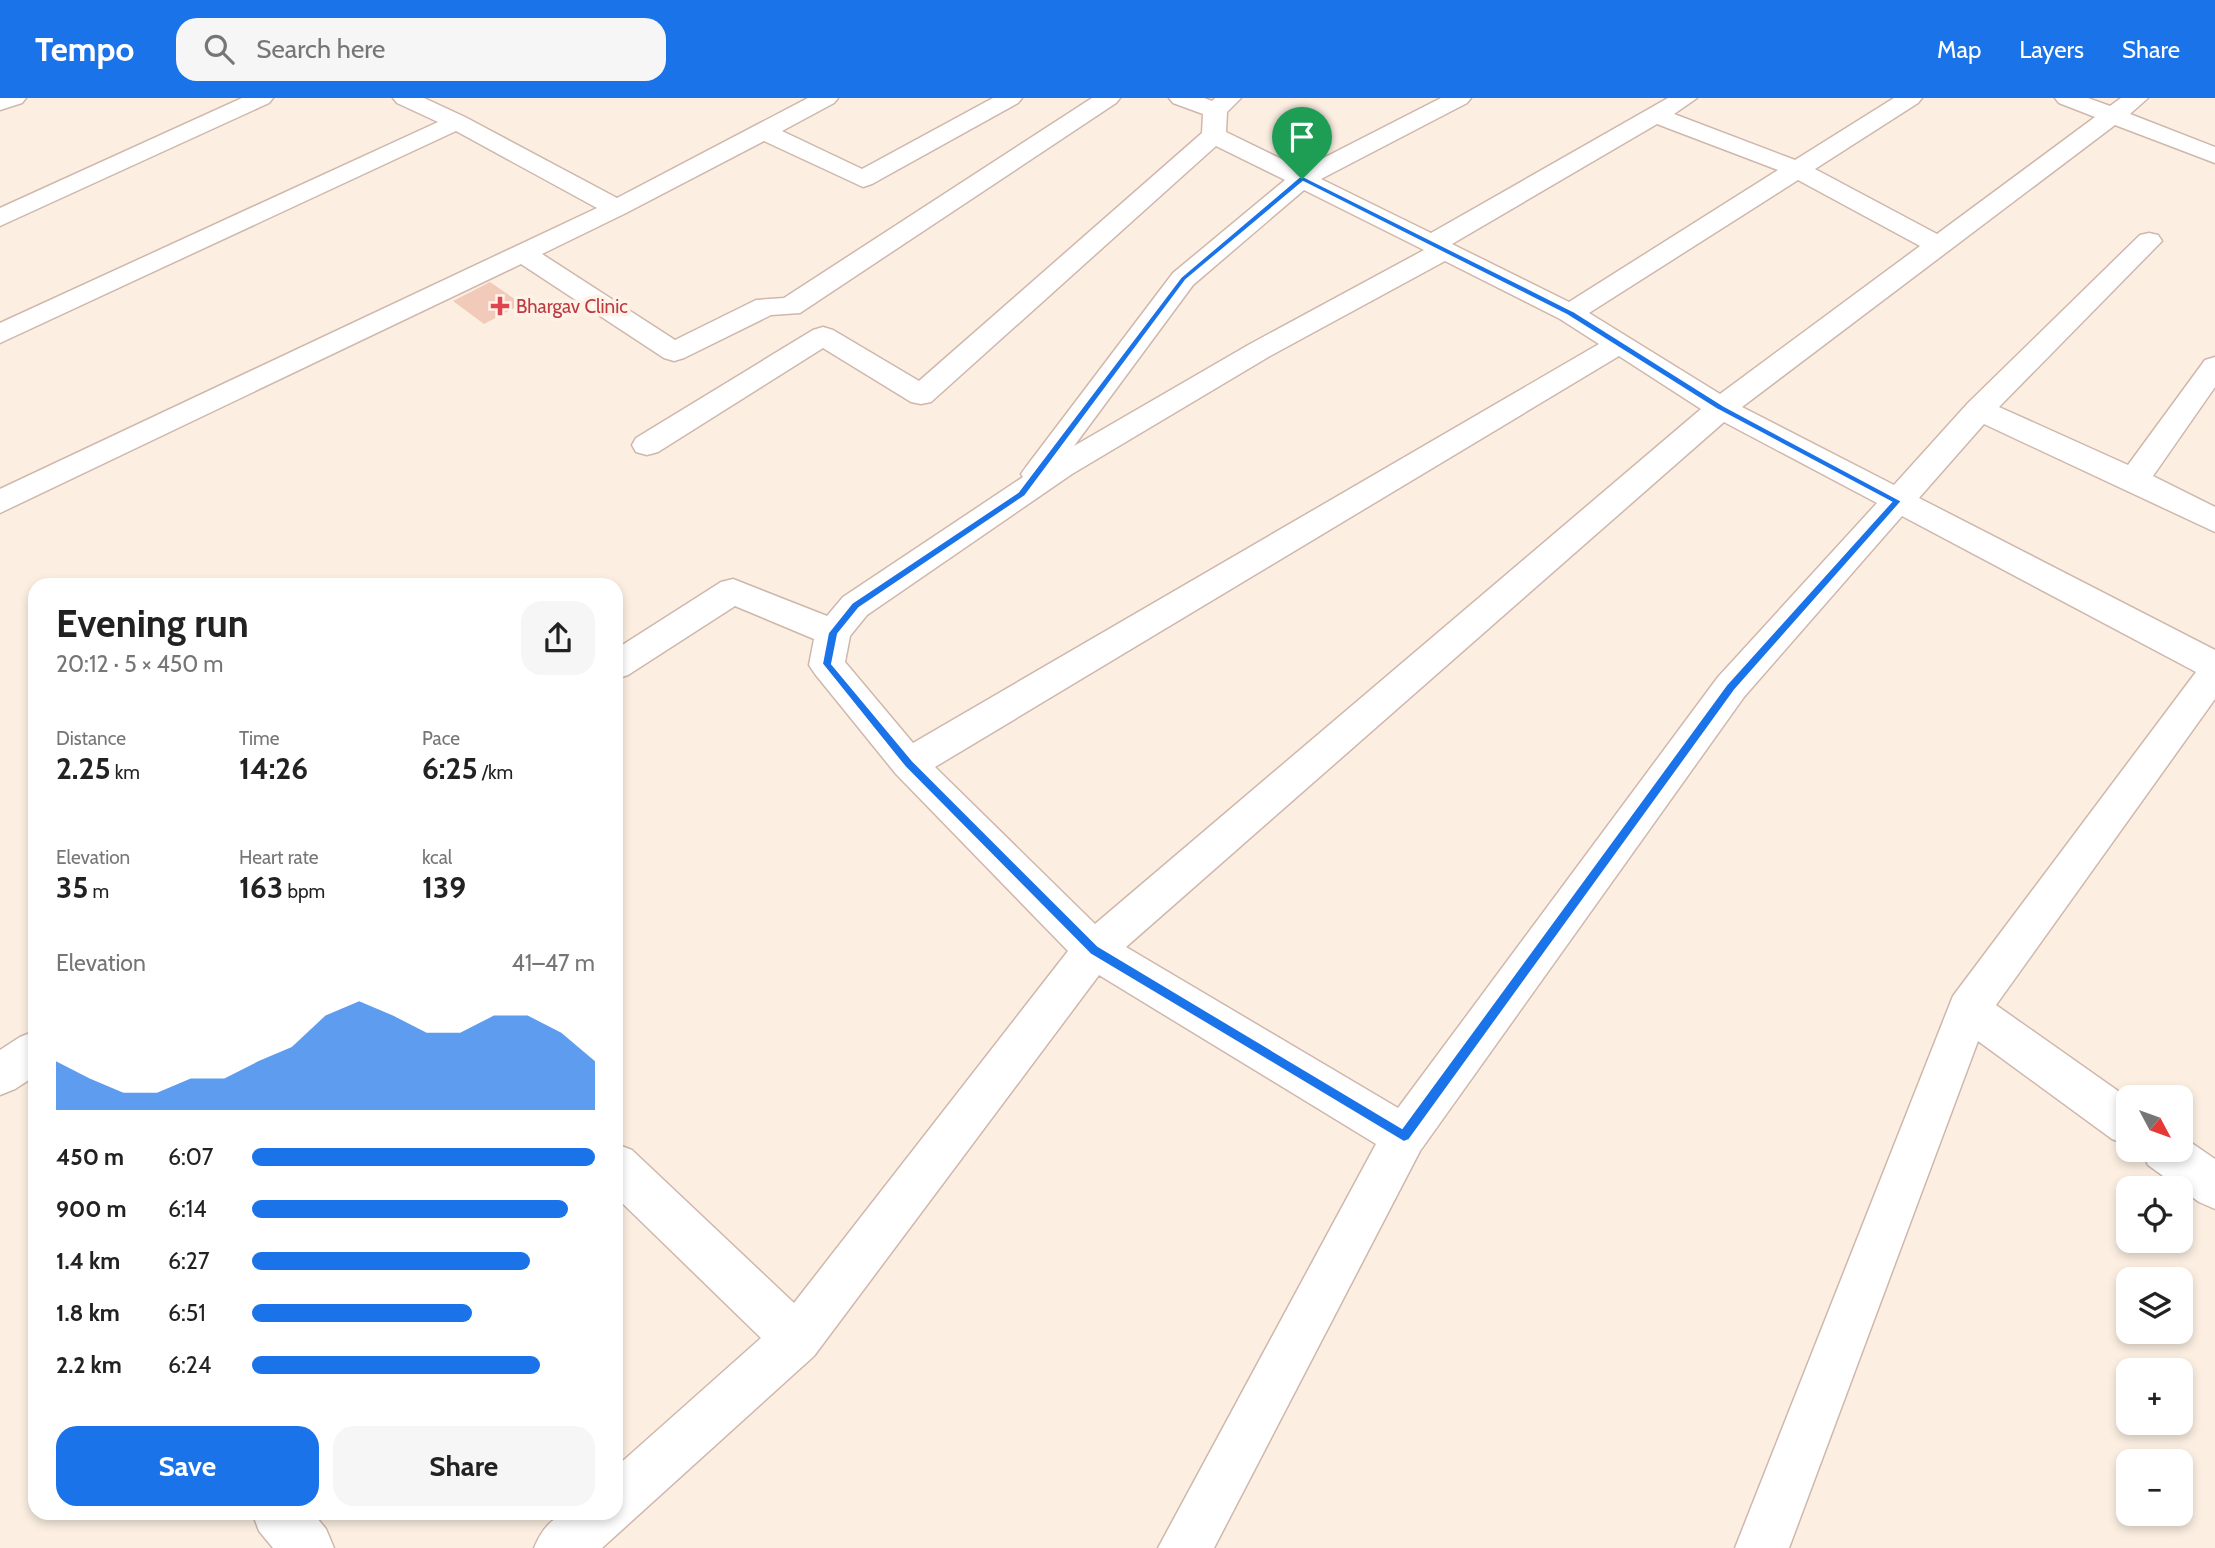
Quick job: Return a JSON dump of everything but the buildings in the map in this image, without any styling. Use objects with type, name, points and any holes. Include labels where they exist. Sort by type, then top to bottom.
[{"type":"street","points":[[0,103],[14,98]]},
{"type":"street","points":[[0,218],[261,98]]},
{"type":"street","points":[[405,98],[457,122],[617,208]]},
{"type":"street","points":[[0,502],[617,208],[826,98]]},
{"type":"street","points":[[763,131],[863,179],[1010,98]]},
{"type":"street","points":[[523,253],[674,352],[766,306],[790,307],[1108,98]]},
{"type":"street","points":[[1181,98],[1219,114],[1302,179],[1570,313],[1721,408],[2215,666]]},
{"type":"street","points":[[1022,494],[1183,279],[1302,179],[1459,98]]},
{"type":"street","points":[[1404,1136],[1094,950],[909,764],[827,664],[833,633],[855,606],[1061,467],[1438,247],[1685,98]]},
{"type":"street","points":[[1570,313],[1910,98]]},
{"type":"street","points":[[2067,98],[2125,106],[2215,156]]},
{"type":"street","points":[[623,1496],[797,1339],[1094,950],[1721,408],[2125,106]]},
{"type":"street","points":[[646,445],[823,335],[921,395],[1219,114]]},
{"type":"street","points":[[1654,116],[1797,169],[1937,244]]},
{"type":"street","points":[[0,334],[457,122]]},
{"type":"street","points":[[1185,1548],[1404,1136],[1731,687],[1979,410],[2149,241]]},
{"type":"street","points":[[909,764],[1619,344]]},
{"type":"street","points":[[2134,480],[2215,366]]},
{"type":"street","points":[[1979,410],[2134,480],[2215,521]]},
{"type":"street","points":[[623,662],[733,591],[833,633]]},
{"type":"street","points":[[1762,1548],[1968,1010],[2215,672]]},
{"type":"street","points":[[1968,1010],[2116,1115]]},
{"type":"street","points":[[0,1075],[28,1056]]},
{"type":"street","points":[[2181,1162],[2215,1186]]},
{"type":"street","points":[[623,1173],[797,1339]]},
{"type":"street","points":[[284,1520],[307,1548]]},
{"type":"street","points":[[561,1548],[594,1520]]},
{"type":"place","name":"Bhargav Clinic","points":[[500,306]]},
{"type":"route","points":[[1302,179],[1570,313],[1721,408],[1897,501],[1731,687],[1404,1136],[1094,950],[909,764],[827,664],[833,633],[855,606],[1022,494],[1183,279],[1302,179]]}]
